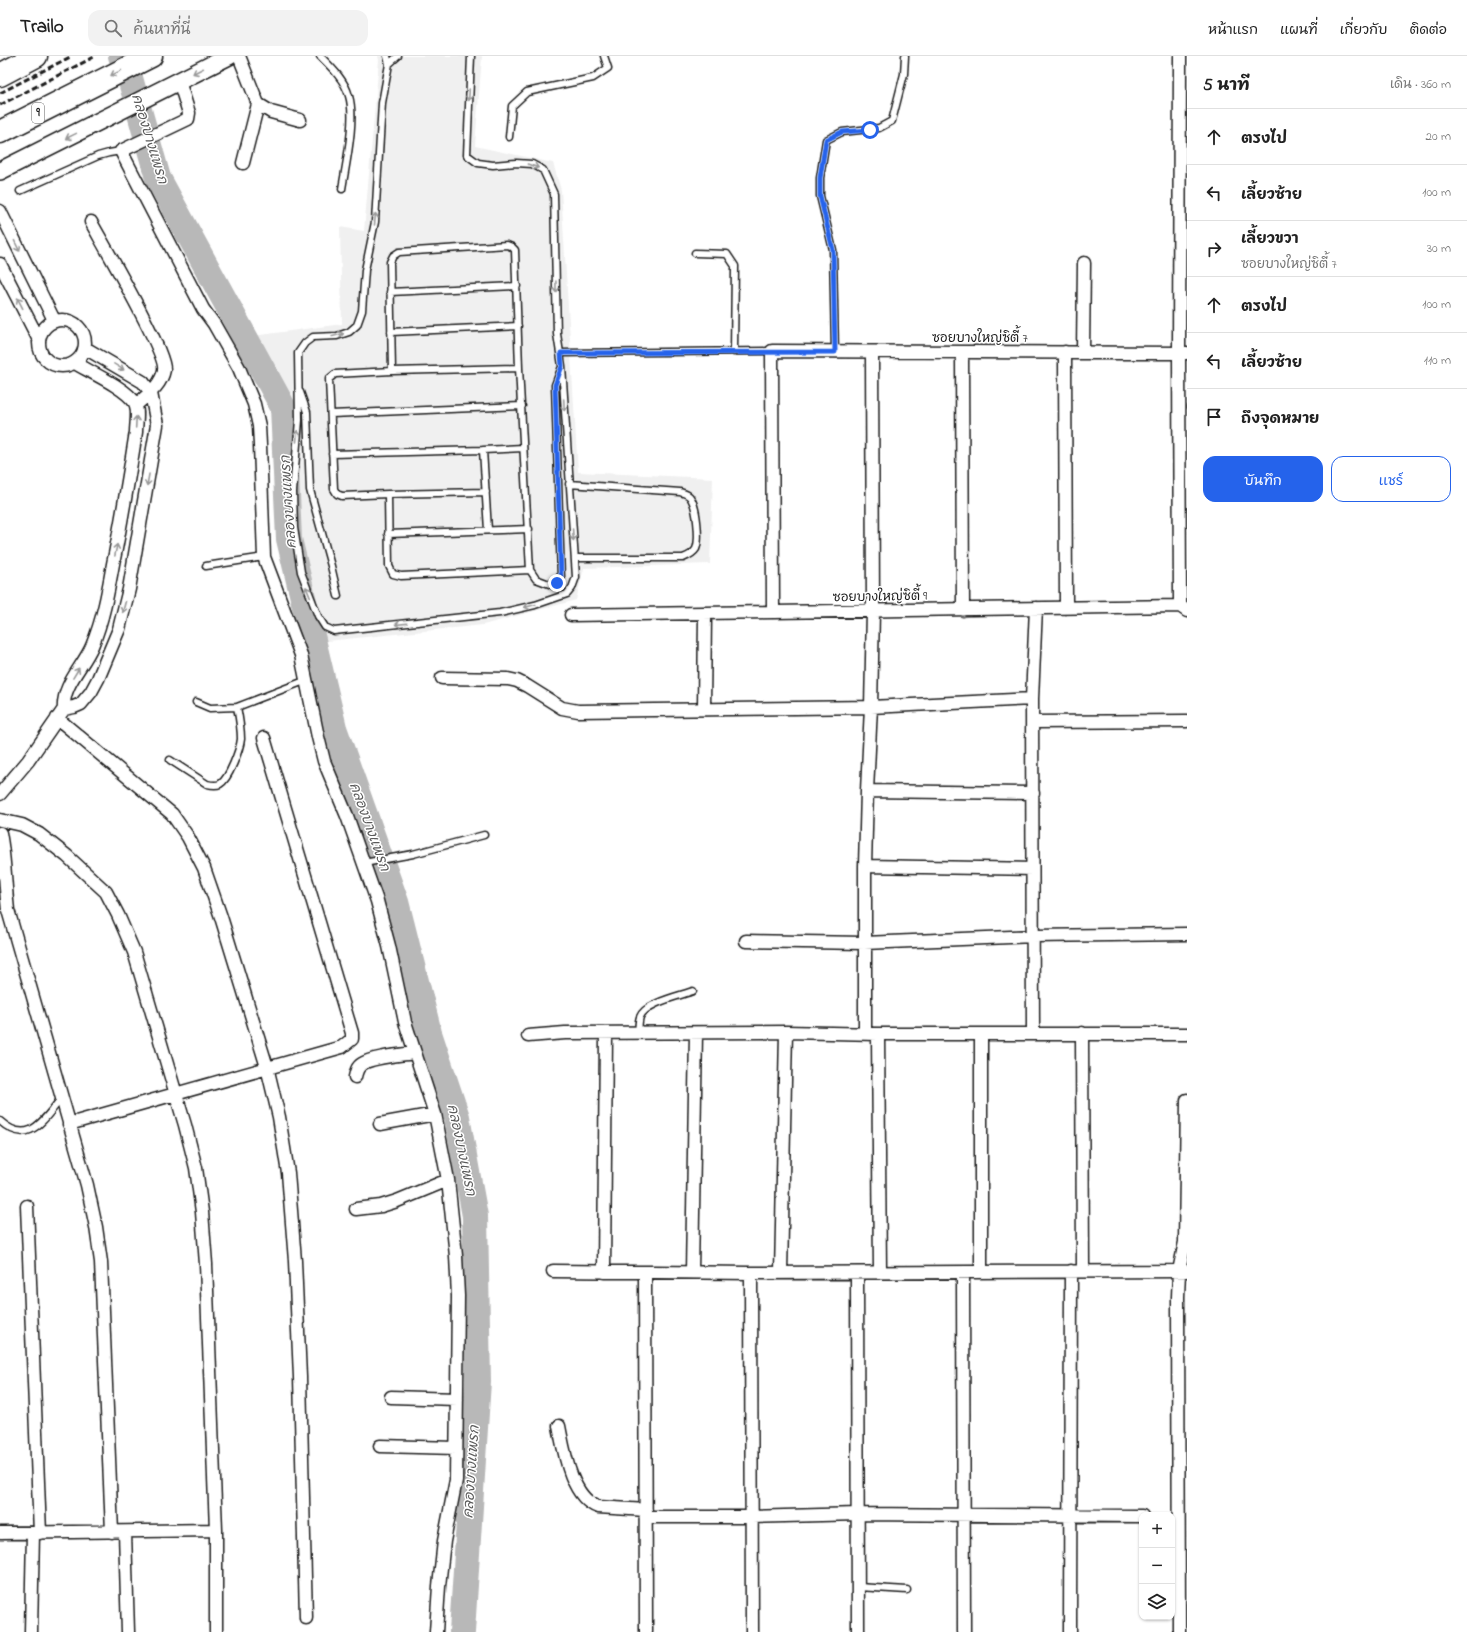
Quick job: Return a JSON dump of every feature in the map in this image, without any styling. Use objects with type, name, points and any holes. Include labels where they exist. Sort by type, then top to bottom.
[{"type":"highway","points":[[0,75],[36,56]]},
{"type":"highway","name":"9","points":[[0,132],[151,56]]},
{"type":"main road","points":[[0,171],[229,56]]},
{"type":"street","points":[[239,56],[258,104],[257,113],[243,164]]},
{"type":"street","points":[[1180,56],[1184,114],[1184,609]]},
{"type":"street","points":[[173,84],[189,113],[188,119],[125,150],[204,309],[239,368],[254,404],[259,426],[264,557],[295,637],[324,761],[368,862],[405,1022],[435,1114],[448,1180],[456,1256],[458,1296],[456,1480],[443,1549],[438,1586],[436,1632]]},
{"type":"street","points":[[258,104],[271,112],[300,120]]},
{"type":"street","points":[[0,211],[54,320]]},
{"type":"street","points":[[91,222],[142,316],[161,354],[165,368],[162,380],[151,393],[136,405]]},
{"type":"street","points":[[1083,352],[1084,263]]},
{"type":"street","points":[[0,264],[38,338],[39,350],[46,361],[57,366],[75,363],[85,348],[84,335],[77,325],[66,320],[54,320],[44,327],[38,338]]},
{"type":"street","points":[[60,713],[81,704],[91,692],[119,629],[129,589],[156,425],[155,409],[151,393],[143,382],[85,348]]},
{"type":"street","points":[[772,351],[773,612]]},
{"type":"street","name":"ซอยบางใหญ่ซิตี้ 7","points":[[772,351],[1183,353]]},
{"type":"street","points":[[865,1034],[865,866],[873,611],[872,352]]},
{"type":"street","points":[[962,352],[963,610]]},
{"type":"street","points":[[1065,352],[1066,608]]},
{"type":"street","points":[[0,794],[28,761],[60,713],[63,698],[91,648],[101,621],[123,510],[136,432],[136,405],[119,388],[75,363]]},
{"type":"street","points":[[1033,1034],[1034,936],[1032,869],[1032,699],[1036,608]]},
{"type":"street","name":"ซอยบางใหญ่ซิตี้ 9","points":[[571,615],[1036,608],[1184,609]]},
{"type":"street","points":[[704,709],[705,614]]},
{"type":"street","points":[[442,678],[508,679],[517,681],[562,708],[578,711],[871,707],[1032,699]]},
{"type":"street","points":[[60,713],[172,814],[188,836],[204,868],[219,910],[268,1067],[279,1117],[288,1173],[295,1261],[300,1377],[306,1618]]},
{"type":"street","points":[[1032,722],[1187,721]]},
{"type":"street","points":[[69,1124],[342,1047],[352,1040],[352,1033],[264,738]]},
{"type":"street","points":[[867,791],[1033,793]]},
{"type":"street","points":[[0,820],[22,825],[39,834],[67,856],[106,892],[134,952],[176,1093],[196,1168],[202,1212],[206,1264],[216,1530],[216,1632]]},
{"type":"street","points":[[0,833],[3,848],[4,882],[8,910],[86,1185],[96,1227],[101,1262],[112,1532]]},
{"type":"street","points":[[865,866],[1032,869]]},
{"type":"street","points":[[746,941],[864,942],[1034,936],[1187,934]]},
{"type":"street","points":[[781,1273],[786,1032]]},
{"type":"street","points":[[528,1036],[565,1033],[786,1032],[865,1034],[1187,1034]]},
{"type":"street","points":[[604,1272],[606,1033]]},
{"type":"street","points":[[692,1272],[696,1033]]},
{"type":"street","points":[[1070,1632],[1070,1516],[1082,1033]]},
{"type":"street","points":[[878,1034],[880,1272]]},
{"type":"street","points":[[981,1034],[981,1272]]},
{"type":"street","points":[[355,1077],[361,1064],[369,1061],[414,1053]]},
{"type":"street","points":[[1179,1632],[1179,1516],[1187,1100]]},
{"type":"street","points":[[380,1124],[435,1114]]},
{"type":"street","points":[[356,1209],[381,1206],[397,1201],[448,1180]]},
{"type":"street","points":[[27,1206],[36,1533],[31,1632]]},
{"type":"street","points":[[553,1271],[751,1273],[1183,1271]]},
{"type":"street","points":[[645,1272],[646,1632]]},
{"type":"street","points":[[751,1273],[752,1632]]},
{"type":"street","points":[[857,1273],[858,1632]]},
{"type":"street","points":[[963,1273],[964,1632]]},
{"type":"street","points":[[391,1397],[457,1399]]},
{"type":"street","points":[[559,1426],[571,1476],[581,1493],[591,1505],[598,1507],[646,1513],[752,1517],[858,1514],[1139,1516]]},
{"type":"street","points":[[380,1446],[456,1448]]},
{"type":"street","points":[[0,1533],[216,1530]]},
{"type":"street","points":[[125,1532],[128,1632]]},
{"type":"lane","points":[[320,56],[340,76],[350,96],[351,120],[342,188]]},
{"type":"lane","points":[[387,56],[389,64],[382,103],[375,222],[365,270],[362,311],[357,324],[349,332],[337,336],[313,338],[305,343],[298,353],[299,420],[293,492],[294,528],[301,572],[318,616],[325,627],[334,631],[488,616],[535,605],[567,594],[572,588],[576,577],[562,366],[558,334],[554,194],[543,170],[532,164],[516,163],[493,165],[478,163],[467,155],[471,56]]},
{"type":"lane","points":[[389,64],[398,56]]},
{"type":"lane","points":[[509,137],[512,106],[527,92],[593,78],[608,68],[604,56]]},
{"type":"lane","points":[[835,352],[833,250],[820,196],[820,178],[826,140],[842,132],[879,128],[892,121],[904,74],[905,56]]},
{"type":"lane","points":[[20,191],[98,156],[125,150]]},
{"type":"lane","points":[[392,371],[390,262],[393,256],[399,252],[507,245],[512,247],[515,250],[519,368],[529,529],[530,570],[536,579],[552,585],[557,583],[561,578],[555,385],[562,366]]},
{"type":"lane","points":[[695,253],[727,254],[735,266],[734,352]]},
{"type":"lane","points":[[390,292],[517,286]]},
{"type":"lane","points":[[391,332],[518,326]]},
{"type":"lane","points":[[561,353],[772,351]]},
{"type":"lane","points":[[486,492],[342,496],[337,494],[334,489],[329,379],[335,374],[519,368]]},
{"type":"lane","points":[[298,385],[307,412],[310,490],[338,596]]},
{"type":"lane","points":[[331,414],[522,406]]},
{"type":"lane","points":[[332,454],[523,448]]},
{"type":"lane","points":[[483,450],[488,530]]},
{"type":"lane","points":[[569,484],[680,492],[690,496],[694,503],[698,524],[696,550],[691,555],[683,558],[574,558]]},
{"type":"lane","points":[[388,494],[389,566],[394,574],[401,576],[530,570]]},
{"type":"lane","points":[[388,534],[529,529]]},
{"type":"lane","points":[[206,566],[264,557]]},
{"type":"lane","points":[[196,702],[210,708],[238,707],[306,680]]},
{"type":"lane","points":[[170,760],[207,784],[220,784],[238,753],[241,739],[238,707]]},
{"type":"lane","points":[[368,862],[393,858],[484,835]]},
{"type":"lane","points":[[638,1033],[640,1017],[644,1012],[652,1006],[693,991]]},
{"type":"lane","points":[[0,1120],[8,1128],[15,1131],[24,1132],[43,1123],[61,1099]]},
{"type":"lane","points":[[858,1587],[907,1590]]},
{"type":"shaded area","points":[[378,56],[482,56],[475,146],[553,163],[561,190],[578,472],[713,478],[710,564],[584,568],[576,600],[483,625],[327,641],[294,573],[288,404],[253,336],[342,324],[340,227],[364,231],[379,60]]},
{"type":"waterway","name":"คลองบางแพรก","points":[[121,56],[130,78],[158,178],[283,407],[289,539],[334,728],[396,902],[429,1033],[457,1117],[475,1216],[478,1381],[462,1632]]},
{"type":"railway","points":[[0,93],[72,56]]},
{"type":"railway","points":[[0,105],[96,56]]},
{"type":"route","points":[[557,583],[561,578],[555,385],[562,366],[561,353],[772,351],[835,352],[833,250],[820,196],[820,178],[826,140],[842,132],[870,130]]}]
